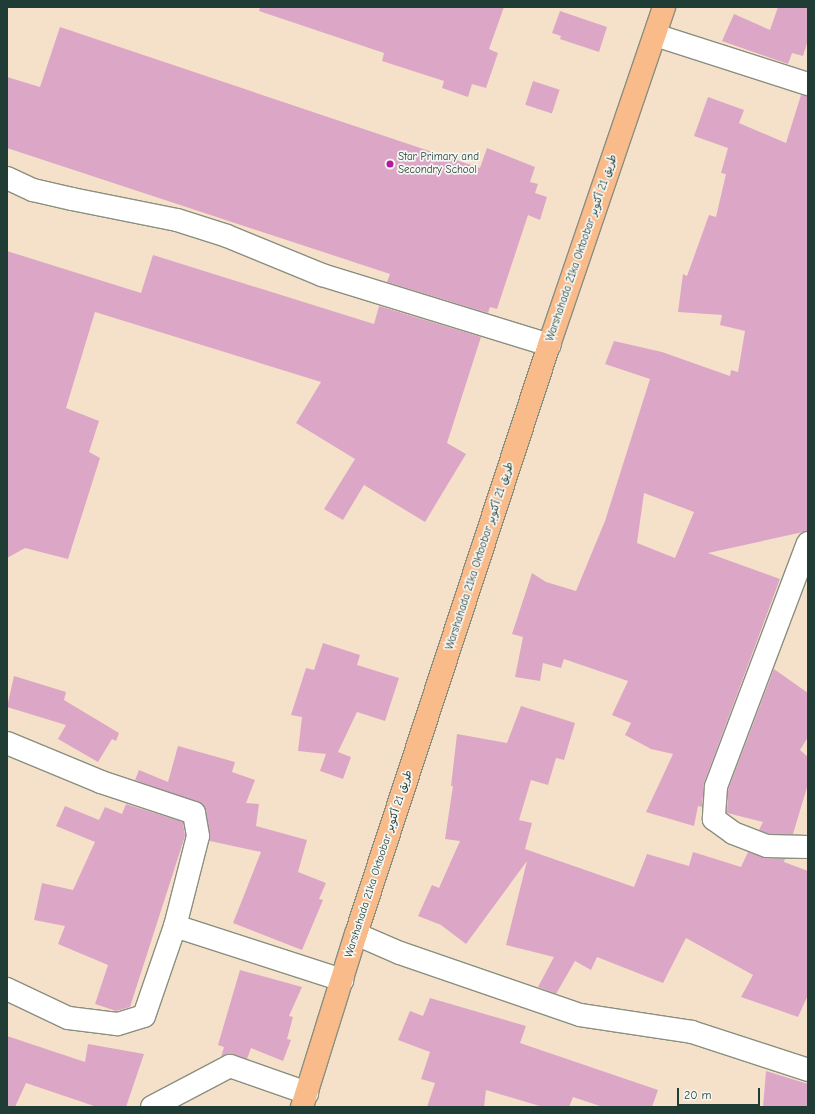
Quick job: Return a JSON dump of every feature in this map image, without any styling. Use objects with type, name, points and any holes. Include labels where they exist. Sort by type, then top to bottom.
[{"type":"main road","name":"Warshahada 21ka Oktoobar طريق 21 أكتوبر","points":[[304,1100],[356,934],[549,345],[664,7]]},
{"type":"street","points":[[655,35],[808,84]]},
{"type":"street","points":[[7,178],[33,190],[177,220],[227,236],[322,275],[549,345]]},
{"type":"street","points":[[808,543],[716,787],[714,819],[733,833],[767,846],[808,847]]},
{"type":"street","points":[[7,743],[101,782],[194,813],[198,836],[175,926],[144,1016],[117,1024],[68,1018],[7,989]]},
{"type":"street","points":[[175,926],[342,980]]},
{"type":"street","points":[[356,934],[400,953],[580,1015],[692,1032],[808,1070]]},
{"type":"street","points":[[152,1107],[230,1066],[304,1100]]},
{"type":"building","points":[[260,7],[504,7],[489,49],[498,53],[486,88],[472,84],[468,97],[442,88],[444,81],[382,61],[384,53],[259,11]]},
{"type":"building","points":[[778,7],[808,7],[808,40],[803,56],[792,53],[788,64],[722,41],[734,14],[770,30]]},
{"type":"building","points":[[560,11],[607,27],[599,52],[560,39],[561,36],[552,33]]},
{"type":"building","points":[[60,27],[480,168],[487,148],[535,167],[530,182],[538,184],[535,193],[547,197],[540,220],[528,215],[497,309],[490,307],[488,313],[387,282],[390,274],[7,148],[7,77],[40,87]]},
{"type":"building","points":[[533,81],[560,90],[552,113],[525,105]]},
{"type":"building","points":[[801,95],[808,96],[808,531],[708,553],[780,579],[704,783],[702,807],[698,806],[694,826],[646,812],[673,754],[651,749],[625,735],[631,723],[612,715],[628,681],[564,659],[561,668],[543,663],[540,681],[515,677],[523,637],[512,634],[532,573],[546,582],[576,591],[605,521],[650,379],[605,364],[614,341],[662,352],[730,376],[731,370],[738,372],[745,331],[720,325],[722,315],[678,312],[683,274],[687,276],[709,215],[716,217],[726,174],[721,173],[728,148],[694,136],[708,97],[744,110],[739,123],[786,143]],"holes":[[[644,493],[694,512],[675,558],[637,543]]]},
{"type":"building","points":[[7,251],[141,293],[153,255],[374,324],[379,306],[481,337],[447,443],[466,454],[425,522],[364,485],[343,520],[324,509],[355,459],[296,423],[321,382],[95,312],[66,408],[99,421],[89,452],[100,458],[68,559],[25,548],[7,558]]},
{"type":"building","points":[[323,643],[360,655],[357,665],[399,678],[385,721],[357,712],[338,752],[351,757],[343,779],[320,771],[326,754],[298,751],[302,717],[291,715],[306,668],[314,670]]},
{"type":"building","points":[[774,669],[808,693],[808,737],[800,750],[808,757],[808,784],[793,834],[769,834],[759,830],[763,822],[727,813],[728,790]]},
{"type":"building","points":[[14,676],[66,692],[64,700],[119,733],[116,741],[112,739],[98,762],[58,739],[66,725],[7,707]]},
{"type":"building","points":[[521,706],[575,723],[564,760],[556,758],[548,785],[531,780],[519,820],[532,823],[525,849],[634,887],[647,854],[689,866],[693,852],[741,867],[748,852],[766,858],[785,859],[784,862],[808,871],[808,995],[798,1017],[741,997],[753,975],[686,938],[663,983],[597,957],[591,970],[575,961],[556,994],[538,987],[554,957],[506,945],[527,861],[466,944],[441,925],[418,916],[432,885],[439,888],[460,841],[445,839],[453,786],[451,786],[457,734],[507,743]]},
{"type":"building","points":[[178,746],[235,762],[232,772],[255,780],[246,803],[259,804],[256,826],[307,840],[298,872],[326,883],[319,899],[323,900],[302,950],[233,923],[261,852],[210,841],[206,811],[203,805],[135,780],[139,770],[168,782]]},
{"type":"building","points":[[126,804],[183,822],[185,836],[130,1007],[116,1011],[95,1004],[108,965],[58,944],[65,926],[34,920],[42,883],[73,890],[95,842],[56,826],[65,806],[99,820],[105,807],[122,814]]},
{"type":"building","points":[[240,970],[302,987],[289,1016],[293,1017],[287,1039],[291,1040],[283,1061],[251,1048],[247,1059],[229,1054],[221,1057],[224,1047],[218,1045]]},
{"type":"building","points":[[430,998],[526,1026],[520,1043],[658,1090],[652,1107],[603,1107],[573,1097],[569,1107],[543,1107],[486,1090],[484,1107],[427,1107],[435,1083],[421,1079],[430,1052],[398,1040],[410,1011],[423,1016]]},
{"type":"building","points":[[7,1036],[85,1062],[88,1044],[144,1054],[126,1107],[97,1107],[26,1083],[15,1107],[7,1107]]},
{"type":"building","points":[[766,1071],[808,1084],[808,1107],[763,1107]]},
{"type":"place","name":"Star Primary and Secondry School","points":[[390,164]]}]
